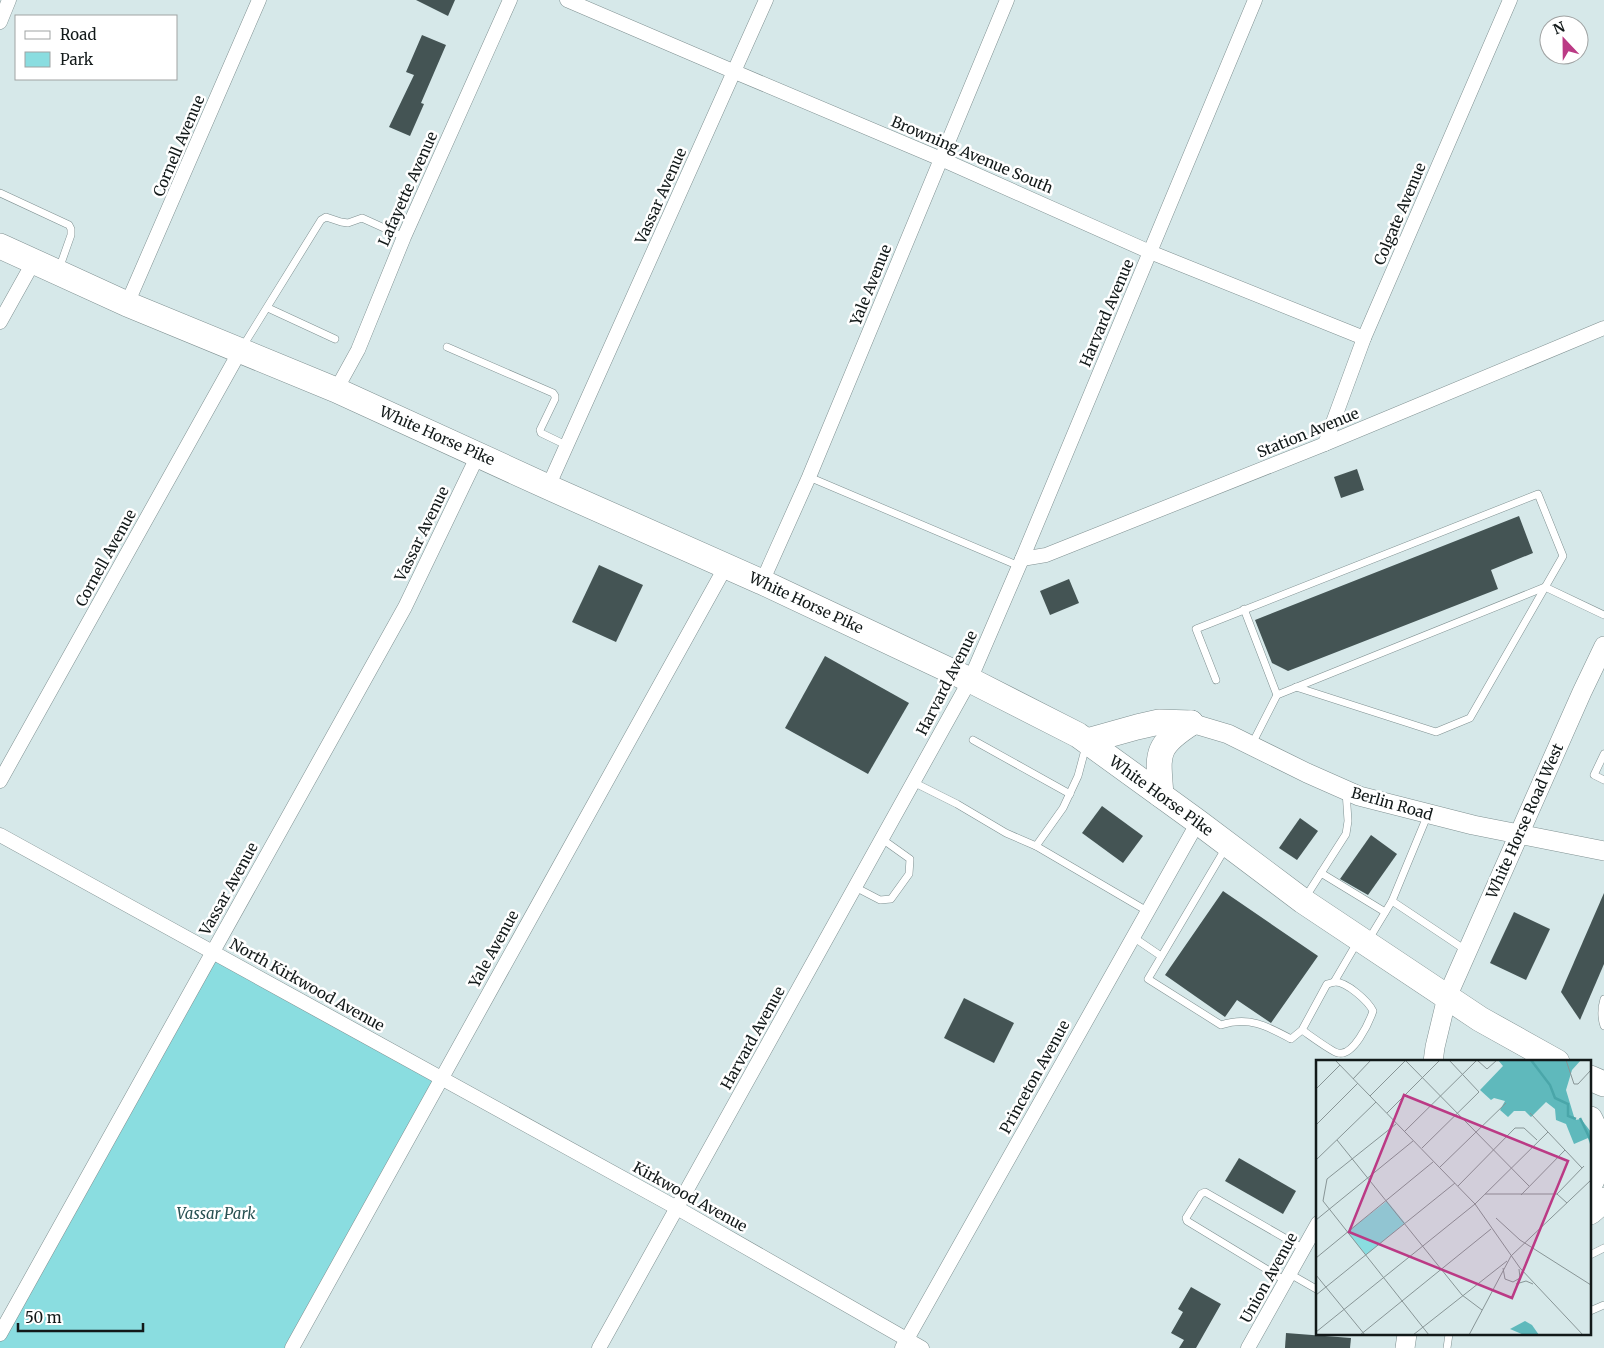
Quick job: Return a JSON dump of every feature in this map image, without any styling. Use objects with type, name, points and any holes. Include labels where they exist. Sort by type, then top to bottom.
[{"type":"highway","name":"White Horse Pike","points":[[0,246],[127,304],[336,390],[762,582],[970,680],[1078,735],[1303,901],[1480,1019],[1548,1058]]},
{"type":"highway","points":[[1087,741],[1137,726],[1159,722],[1191,724]]},
{"type":"highway","points":[[1161,795],[1160,753],[1168,739],[1191,724]]},
{"type":"highway","points":[[1592,1079],[1604,1084]]},
{"type":"highway","points":[[1592,1123],[1596,1130],[1600,1148],[1597,1170],[1592,1180]]},
{"type":"highway","points":[[1592,1210],[1604,1200]]},
{"type":"main road","name":"White Horse Road West","points":[[1434,1055],[1447,997],[1604,646]]},
{"type":"main road","name":"Berlin Road","points":[[1191,724],[1228,734],[1307,774],[1359,796],[1473,826],[1604,851]]},
{"type":"street","points":[[0,22],[10,0]]},
{"type":"street","name":"Cornell Avenue","points":[[127,304],[260,0]]},
{"type":"street","name":"Lafayette Avenue","points":[[336,390],[358,350],[404,237],[510,0]]},
{"type":"street","name":"Browning Avenue South","points":[[568,0],[940,159],[1150,252],[1364,338]]},
{"type":"street","name":"Vassar Avenue","points":[[548,487],[766,0]]},
{"type":"street","name":"Yale Avenue","points":[[762,582],[809,478],[1007,0]]},
{"type":"street","name":"Harvard Avenue","points":[[599,1348],[970,680],[1021,563],[1255,0]]},
{"type":"street","name":"Colgate Avenue","points":[[1325,444],[1364,338],[1510,0]]},
{"type":"street","points":[[0,322],[34,261]]},
{"type":"street","name":"Station Avenue","points":[[1021,563],[1046,555],[1325,444],[1604,328]]},
{"type":"street","name":"Cornell Avenue","points":[[0,781],[240,351]]},
{"type":"street","name":"Vassar Avenue","points":[[0,1334],[405,607],[478,455]]},
{"type":"street","name":"Yale Avenue","points":[[292,1348],[726,566]]},
{"type":"street","name":"Princeton Avenue","points":[[904,1344],[1198,822]]},
{"type":"street","name":"North Kirkwood Avenue","points":[[0,835],[441,1077]]},
{"type":"street","name":"Kirkwood Avenue","points":[[441,1077],[677,1208],[904,1344],[922,1348]]},
{"type":"street","name":"Union Avenue","points":[[1248,1348],[1316,1227]]},
{"type":"lane","points":[[0,193],[69,225],[71,234],[58,272]]},
{"type":"lane","points":[[240,351],[321,220],[326,217],[348,223],[362,218],[404,237]]},
{"type":"lane","points":[[268,308],[335,339]]},
{"type":"lane","points":[[447,347],[553,393],[556,396],[555,400],[540,430],[541,433],[566,444]]},
{"type":"lane","points":[[809,478],[1021,563]]},
{"type":"lane","points":[[1216,680],[1196,628],[1538,494],[1563,556],[1470,718],[1436,732],[1296,687]]},
{"type":"lane","points":[[1251,746],[1277,695],[1545,587],[1604,615]]},
{"type":"lane","points":[[1244,609],[1277,695]]},
{"type":"lane","points":[[973,740],[1070,794]]},
{"type":"lane","points":[[1036,846],[1063,808],[1070,794],[1078,776],[1087,741]]},
{"type":"lane","points":[[1604,754],[1594,775],[1604,780]]},
{"type":"lane","points":[[913,782],[958,804],[1006,833],[1036,846],[1147,912]]},
{"type":"lane","points":[[1303,901],[1347,831],[1346,790]]},
{"type":"lane","points":[[1334,982],[1392,901],[1428,814]]},
{"type":"lane","points":[[855,887],[880,900],[891,899],[909,874],[910,859],[882,839]]},
{"type":"lane","points":[[1227,844],[1148,979],[1221,1025],[1239,1021],[1255,1022],[1272,1028],[1291,1039],[1302,1030],[1327,984],[1334,982],[1342,983],[1369,1002],[1373,1011],[1369,1022],[1352,1049],[1346,1052],[1338,1053],[1302,1030]]},
{"type":"lane","points":[[1321,873],[1385,912]]},
{"type":"lane","points":[[1392,901],[1467,951]]},
{"type":"lane","points":[[1132,937],[1161,956]]},
{"type":"lane","points":[[1604,1000],[1601,1010],[1604,1026]]},
{"type":"lane","points":[[1304,1249],[1205,1192],[1201,1194],[1186,1218],[1187,1221],[1288,1277],[1316,1289]]},
{"type":"lane","points":[[1592,1255],[1604,1248]]},
{"type":"lane","points":[[1592,1310],[1604,1304]]},
{"type":"green space","name":"Vassar Park","points":[[213,952],[441,1077],[292,1348],[0,1348],[0,1334]]},
{"type":"building","points":[[416,0],[455,0],[448,16]]},
{"type":"building","points":[[422,35],[446,45],[421,103],[424,104],[410,136],[389,127],[414,75],[406,72]]},
{"type":"building","points":[[1357,469],[1364,490],[1341,498],[1334,477]]},
{"type":"building","points":[[1519,516],[1533,553],[1491,570],[1498,589],[1288,671],[1272,663],[1255,620]]},
{"type":"building","points":[[599,565],[643,585],[616,642],[572,622]]},
{"type":"building","points":[[1069,579],[1079,603],[1050,615],[1040,591]]},
{"type":"building","points":[[825,656],[909,703],[868,774],[785,728]]},
{"type":"building","points":[[1102,806],[1143,836],[1123,863],[1082,833]]},
{"type":"building","points":[[1300,818],[1318,831],[1297,860],[1279,848]]},
{"type":"building","points":[[1371,835],[1397,854],[1368,895],[1340,879]]},
{"type":"building","points":[[1223,891],[1318,956],[1271,1023],[1237,1000],[1225,1017],[1165,975]]},
{"type":"building","points":[[1604,893],[1604,964],[1580,1020],[1561,992]]},
{"type":"building","points":[[1514,912],[1550,929],[1526,980],[1490,963]]},
{"type":"building","points":[[964,998],[1014,1023],[994,1063],[944,1038]]},
{"type":"building","points":[[1239,1158],[1296,1191],[1283,1214],[1225,1181]]},
{"type":"building","points":[[1191,1287],[1221,1304],[1196,1348],[1179,1348],[1184,1340],[1171,1333],[1183,1312],[1178,1309]]},
{"type":"building","points":[[1286,1333],[1351,1338],[1350,1348],[1285,1348]]}]
